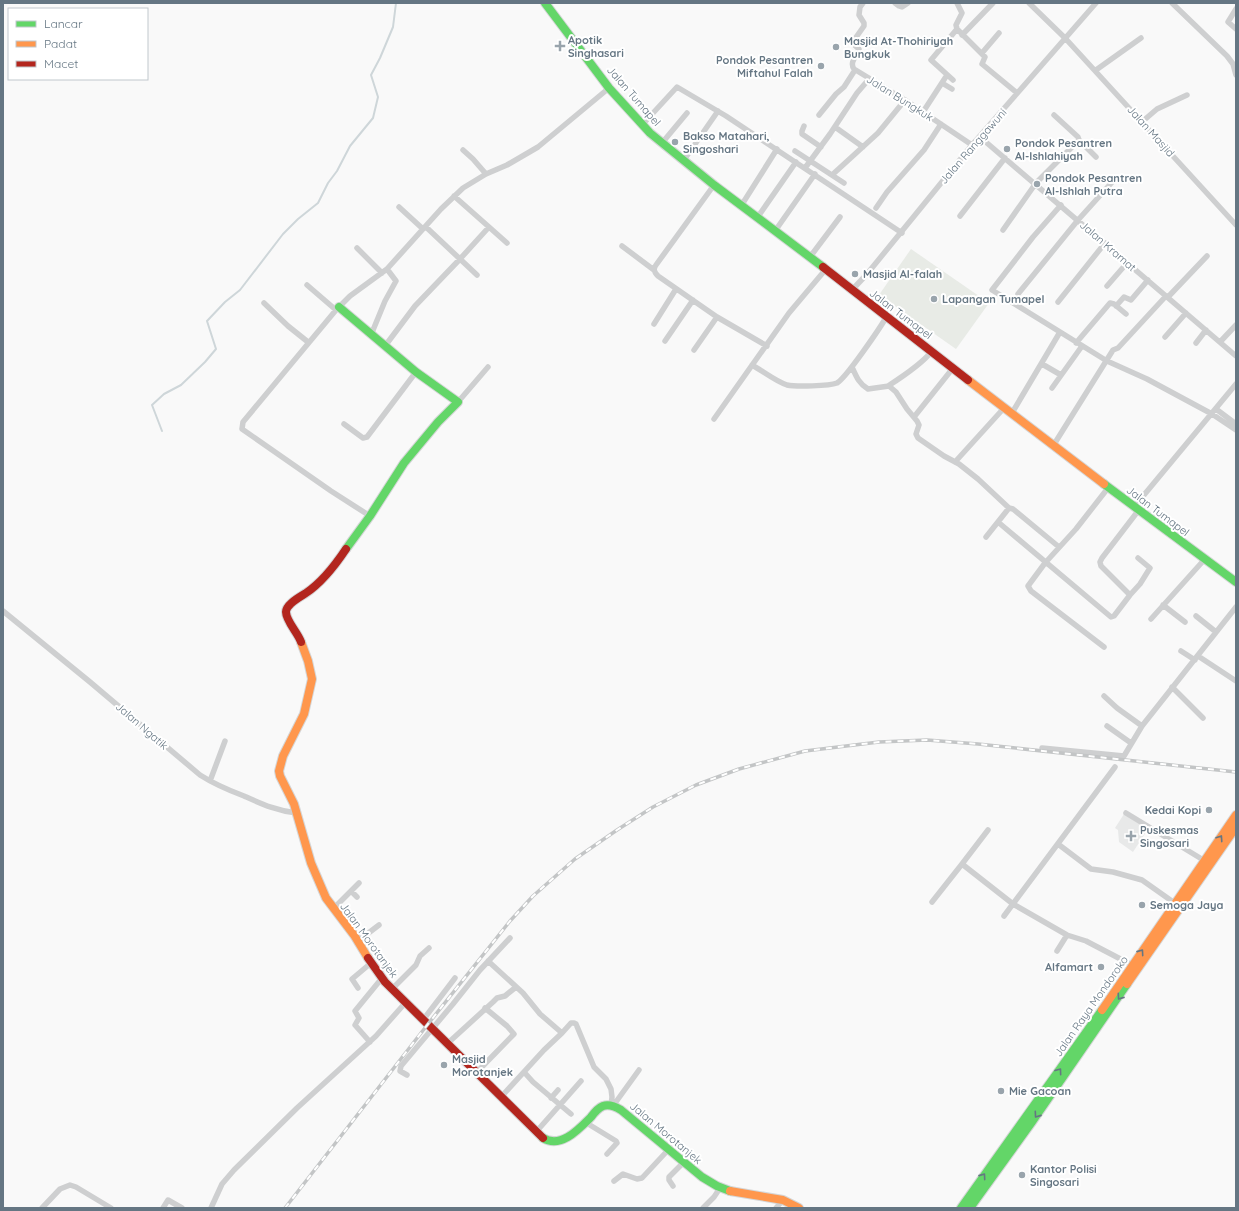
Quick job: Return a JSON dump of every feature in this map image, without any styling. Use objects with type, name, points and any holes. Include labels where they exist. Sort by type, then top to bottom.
[{"type":"main road","name":"Jalan Tumapel","points":[[545,3],[609,88],[642,125],[662,143],[741,206],[826,269],[1053,446],[1204,560],[1236,582]]},
{"type":"main road","points":[[337,308],[416,372],[458,402],[420,443],[404,463],[370,516]]},
{"type":"main road","name":"Jalan Morotanjek","points":[[370,516],[341,557],[312,590],[288,606],[286,611],[308,661],[312,679],[304,714],[283,756],[279,771],[294,804],[311,863],[326,898],[333,909],[347,925],[371,963],[392,989],[433,1028],[536,1132],[548,1141],[553,1142],[563,1140],[604,1106],[612,1106],[621,1110],[669,1148],[702,1178],[720,1188],[783,1200],[799,1208]]},
{"type":"main road","name":"Jalan Raya Mondoroko","points":[[970,1208],[1032,1122],[1202,871],[1205,860],[1236,815]]},
{"type":"main road","name":"Jalan Raya Mondoroko","points":[[961,1208],[1176,904],[1236,827]]},
{"type":"street","name":"Jalan Bungkuk","points":[[863,3],[860,7],[859,15],[864,25],[849,42],[859,49],[852,62],[852,67],[869,79],[905,100],[972,145]]},
{"type":"street","points":[[895,3],[902,7],[908,3]]},
{"type":"street","points":[[953,80],[931,60],[957,29],[956,25],[962,13],[957,3]]},
{"type":"street","points":[[962,34],[992,3]]},
{"type":"street","name":"Jalan Masjid","points":[[1029,3],[1096,70],[1236,225]]},
{"type":"street","name":"Jalan Ranggawuni","points":[[852,290],[904,230],[972,145],[1013,100],[1017,93],[1096,3]]},
{"type":"street","points":[[1172,3],[1179,5],[1234,63],[1236,75]]},
{"type":"street","points":[[1236,9],[1228,22],[1236,29]]},
{"type":"street","points":[[957,29],[985,57],[982,64],[1017,93]]},
{"type":"street","points":[[982,53],[999,33]]},
{"type":"street","points":[[1096,70],[1140,38]]},
{"type":"street","points":[[819,115],[836,94],[844,87],[855,70]]},
{"type":"street","points":[[923,112],[947,75]]},
{"type":"street","points":[[807,164],[821,147],[857,93],[869,79]]},
{"type":"street","points":[[942,83],[952,89]]},
{"type":"street","points":[[642,125],[677,87],[718,111],[796,162],[807,164],[832,175],[844,183]]},
{"type":"street","points":[[370,516],[330,491],[242,429],[243,422],[337,308],[350,296],[387,269],[454,196],[463,188],[486,174],[507,165],[538,147],[609,88]]},
{"type":"street","points":[[1143,121],[1157,108],[1187,95]]},
{"type":"street","points":[[832,175],[878,133],[905,100]]},
{"type":"street","points":[[684,160],[718,111]]},
{"type":"street","points":[[662,143],[687,113]]},
{"type":"street","points":[[1054,115],[1096,156]]},
{"type":"street","points":[[876,208],[887,192],[924,150],[941,124]]},
{"type":"street","points":[[804,126],[802,134],[821,147]]},
{"type":"street","points":[[835,127],[863,147]]},
{"type":"street","name":"Jalan Kramat","points":[[980,137],[1036,183],[1236,356]]},
{"type":"street","points":[[1003,230],[1036,183],[1079,140]]},
{"type":"street","points":[[741,206],[776,149]]},
{"type":"street","points":[[463,150],[486,174]]},
{"type":"street","points":[[795,151],[815,174],[904,230]]},
{"type":"street","points":[[960,216],[1005,158]]},
{"type":"street","points":[[757,218],[796,162]]},
{"type":"street","points":[[776,231],[815,174]]},
{"type":"street","points":[[1018,294],[1078,220],[1114,180]]},
{"type":"street","points":[[654,270],[656,265],[714,185]]},
{"type":"street","points":[[454,196],[507,243]]},
{"type":"street","points":[[1061,205],[1033,237],[992,290],[1077,341],[1082,346],[1107,361],[1148,379],[1236,424]]},
{"type":"street","points":[[399,207],[460,259],[477,276]]},
{"type":"street","points":[[810,257],[840,217]]},
{"type":"street","points":[[385,346],[415,306],[489,227]]},
{"type":"street","points":[[1058,302],[1105,243]]},
{"type":"street","points":[[622,246],[654,270],[658,276],[717,317],[767,346]]},
{"type":"street","points":[[357,248],[382,273]]},
{"type":"street","points":[[1053,446],[1112,352],[1118,348],[1207,256]]},
{"type":"street","points":[[1107,286],[1127,263]]},
{"type":"street","points":[[371,335],[385,301],[396,281],[387,269]]},
{"type":"street","points":[[714,419],[789,313],[826,269]]},
{"type":"street","points":[[1116,306],[1124,297],[1131,300],[1148,280]]},
{"type":"street","points":[[307,285],[337,308]]},
{"type":"street","points":[[654,324],[676,288]]},
{"type":"street","points":[[665,341],[693,300]]},
{"type":"street","points":[[264,303],[308,342]]},
{"type":"street","points":[[1077,341],[1110,303],[1126,314]]},
{"type":"street","points":[[1165,337],[1186,313]]},
{"type":"street","points":[[752,365],[787,385],[800,386],[836,383],[852,366],[887,316]]},
{"type":"street","points":[[694,350],[717,317]]},
{"type":"street","points":[[1220,342],[1236,325]]},
{"type":"street","points":[[1196,343],[1206,330]]},
{"type":"street","points":[[1012,413],[1060,332]]},
{"type":"street","points":[[1052,388],[1082,346]]},
{"type":"street","points":[[852,366],[856,378],[860,383],[868,389],[879,388],[888,386],[932,351]]},
{"type":"street","points":[[1042,364],[1061,375]]},
{"type":"street","points":[[458,402],[488,367]]},
{"type":"street","points":[[914,417],[953,368]]},
{"type":"street","points":[[344,424],[363,438],[367,437],[416,372]]},
{"type":"street","points":[[1130,595],[1101,566],[1100,562],[1102,558],[1136,509],[1236,384]]},
{"type":"street","points":[[888,386],[896,392],[914,417],[918,425],[916,434],[918,438],[978,479],[1009,508],[1013,509],[1059,547]]},
{"type":"street","points":[[954,462],[1004,408]]},
{"type":"street","points":[[1214,412],[1236,430]]},
{"type":"street","points":[[1104,648],[1028,588],[1028,584],[1076,529],[1108,488]]},
{"type":"street","points":[[986,536],[1009,508]]},
{"type":"street","points":[[998,522],[1111,617],[1114,616],[1140,584],[1150,568],[1138,558]]},
{"type":"street","points":[[1152,619],[1204,560]]},
{"type":"street","points":[[1163,605],[1185,622]]},
{"type":"street","points":[[1042,748],[1124,756],[1142,726],[1236,607]]},
{"type":"street","name":"Jalan Ngatik","points":[[3,611],[177,756],[210,781],[271,808],[285,812],[297,813]]},
{"type":"street","points":[[1196,616],[1216,632]]},
{"type":"street","points":[[1182,651],[1236,681]]},
{"type":"street","points":[[1172,687],[1203,718]]},
{"type":"street","points":[[1104,696],[1117,708],[1142,726]]},
{"type":"street","points":[[1107,726],[1131,743]]},
{"type":"street","points":[[210,781],[225,741]]},
{"type":"street","points":[[1004,916],[1115,767]]},
{"type":"street","points":[[1126,813],[1205,860]]},
{"type":"street","points":[[932,902],[988,830]]},
{"type":"street","points":[[1058,844],[1091,869],[1113,872],[1142,880],[1176,904]]},
{"type":"street","points":[[962,864],[1013,904],[1067,935],[1086,941],[1132,965]]},
{"type":"street","points":[[333,909],[360,883]]},
{"type":"street","points":[[351,891],[357,897]]},
{"type":"street","points":[[358,941],[379,925]]},
{"type":"street","points":[[1057,951],[1067,935]]},
{"type":"street","points":[[407,1075],[400,1071],[401,1066],[488,961],[510,938]]},
{"type":"street","points":[[392,989],[416,965],[420,956],[429,948]]},
{"type":"street","points":[[488,961],[523,993],[540,1014],[562,1033]]},
{"type":"street","points":[[358,988],[352,979],[371,963]]},
{"type":"street","points":[[370,1041],[354,1025],[359,1018],[355,1011],[382,978]]},
{"type":"street","points":[[424,1020],[456,978]]},
{"type":"street","points":[[448,1043],[497,998],[505,996],[516,987]]},
{"type":"street","points":[[210,1208],[222,1184],[234,1170],[297,1108],[376,1036],[406,1002]]},
{"type":"street","points":[[476,1073],[514,1034],[486,1008]]},
{"type":"street","points":[[501,1097],[573,1023],[577,1026],[594,1067],[606,1079],[612,1093],[612,1106]]},
{"type":"street","points":[[612,1106],[639,1070]]},
{"type":"street","points":[[524,1072],[533,1082],[571,1114]]},
{"type":"street","points":[[536,1132],[581,1081]]},
{"type":"street","points":[[551,1098],[558,1090]]},
{"type":"street","points":[[585,1122],[616,1141],[617,1143],[607,1154]]},
{"type":"street","points":[[614,1180],[624,1173],[637,1179],[642,1178],[669,1148]]},
{"type":"street","points":[[673,1186],[669,1180],[669,1177],[684,1162]]},
{"type":"street","points":[[42,1208],[60,1189],[70,1185],[111,1208]]},
{"type":"street","points":[[703,1208],[714,1197],[720,1188]]},
{"type":"street","points":[[163,1208],[168,1200],[182,1208]]},
{"type":"street","points":[[776,1208],[783,1200]]},
{"type":"shaded area","name":"Lapangan Tumapel","points":[[911,249],[989,303],[956,349],[879,295]]},
{"type":"shaded area","name":"Puskesmas Singosari","points":[[1124,814],[1148,829],[1133,852],[1119,842],[1118,830],[1115,828]]},
{"type":"waterway","points":[[162,431],[152,405],[164,394],[181,385],[216,349],[207,321],[225,302],[240,290],[283,234],[298,219],[318,203],[350,146],[373,118],[378,97],[371,75],[393,27],[396,3]]},
{"type":"railway","points":[[285,1208],[428,1024],[510,921],[533,896],[575,859],[617,830],[653,807],[696,785],[739,769],[805,751],[879,742],[927,740],[978,744],[1236,772]]},
{"type":"traffic: fast","points":[[545,3],[609,88],[650,133],[714,185],[823,267]]},
{"type":"traffic: fast","points":[[339,307],[416,372],[458,402],[438,422],[404,463],[370,516],[346,549]]},
{"type":"traffic: fast","points":[[1104,484],[1236,582]]},
{"type":"traffic: fast","points":[[970,1208],[1032,1122],[1127,984]]},
{"type":"traffic: fast","points":[[961,1208],[1102,1010]]},
{"type":"traffic: fast","points":[[543,1138],[550,1141],[563,1139],[575,1132],[599,1108],[605,1105],[612,1106],[621,1110],[702,1177],[717,1186],[730,1191]]},
{"type":"traffic: slow","points":[[968,380],[1104,484]]},
{"type":"traffic: slow","points":[[301,642],[308,661],[312,679],[304,714],[283,756],[279,771],[280,776],[294,804],[311,863],[326,898],[354,935],[368,958]]},
{"type":"traffic: slow","points":[[1102,1010],[1236,815]]},
{"type":"traffic: slow","points":[[1127,984],[1236,827]]},
{"type":"traffic: slow","points":[[730,1191],[783,1200],[799,1208]]},
{"type":"traffic: jam","points":[[823,267],[968,380]]},
{"type":"traffic: jam","points":[[301,642],[288,619],[286,612],[288,606],[323,579],[346,549]]},
{"type":"traffic: jam","points":[[368,958],[385,982],[543,1138]]},
{"type":"place","name":"Apotik Singhasari","points":[[560,46]]},
{"type":"place","name":"Masjid At-Thohiriyah Bungkuk","points":[[836,47]]},
{"type":"place","name":"Pondok Pesantren Miftahul Falah","points":[[821,66]]},
{"type":"place","name":"Bakso Matahari, Singoshari","points":[[675,142]]},
{"type":"place","name":"Pondok Pesantren Al-Ishlahiyah","points":[[1007,149]]},
{"type":"place","name":"Pondok Pesantren Al-Ishlah Putra","points":[[1037,184]]},
{"type":"place","name":"Masjid Al-falah","points":[[855,274]]},
{"type":"place","name":"Lapangan Tumapel","points":[[934,299]]},
{"type":"place","name":"Kedai Kopi","points":[[1209,810]]},
{"type":"place","name":"Puskesmas Singosari","points":[[1131,836]]},
{"type":"place","name":"Semoga Jaya","points":[[1142,905]]},
{"type":"place","name":"Alfamart","points":[[1101,967]]},
{"type":"place","name":"Masjid Morotanjek","points":[[444,1065]]},
{"type":"place","name":"Mie Gacoan","points":[[1001,1091]]},
{"type":"place","name":"Kantor Polisi Singosari","points":[[1022,1175]]}]
